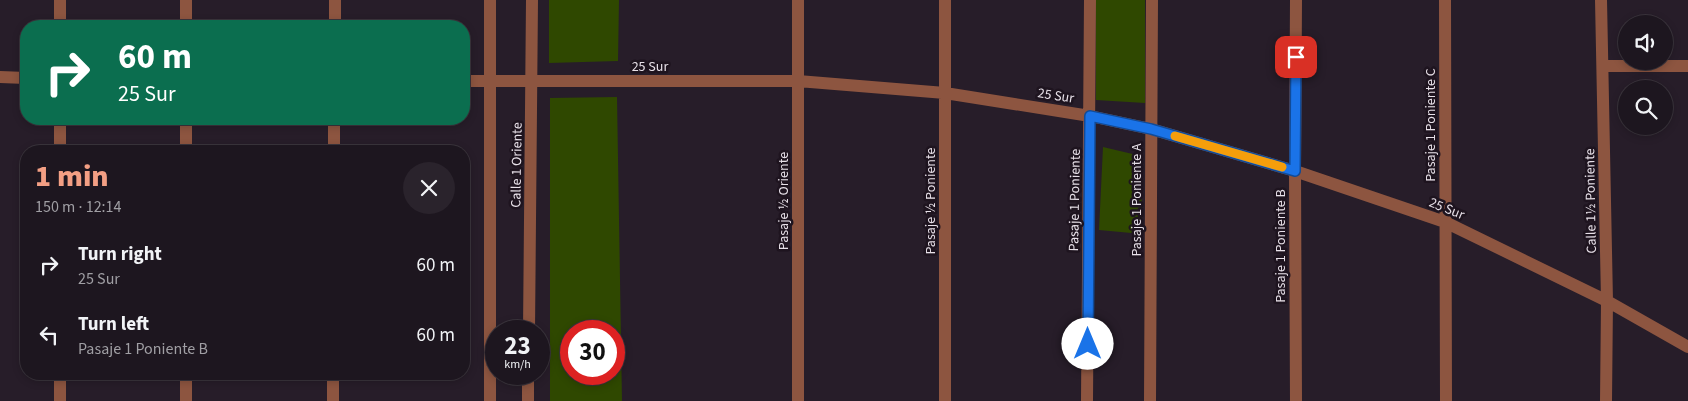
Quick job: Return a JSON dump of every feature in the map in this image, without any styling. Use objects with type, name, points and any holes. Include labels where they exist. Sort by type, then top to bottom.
[{"type":"street","points":[[60,0],[60,20]]},
{"type":"street","points":[[186,0],[186,20]]},
{"type":"street","points":[[335,0],[335,20]]},
{"type":"street","name":"Calle 1 Oriente","points":[[490,0],[490,401]]},
{"type":"street","name":"Calle 1 Oriente","points":[[529,320],[532,0]]},
{"type":"street","name":"Pasaje ½ Oriente","points":[[798,0],[798,401]]},
{"type":"street","name":"Pasaje ½ Poniente","points":[[945,0],[945,401]]},
{"type":"street","name":"Pasaje 1 Poniente","points":[[1087,401],[1090,0]]},
{"type":"street","name":"Pasaje 1 Poniente A","points":[[1150,401],[1152,0]]},
{"type":"street","name":"Pasaje 1 Poniente B","points":[[1296,0],[1296,401]]},
{"type":"street","name":"Pasaje 1 Poniente C","points":[[1445,0],[1446,401]]},
{"type":"street","name":"Calle 1½ Poniente","points":[[1601,0],[1607,301],[1606,401]]},
{"type":"street","points":[[1603,66],[1688,66]]},
{"type":"street","points":[[0,77],[20,78]]},
{"type":"street","name":"25 Sur","points":[[470,81],[798,81],[945,93],[1090,116],[1151,129],[1295,171],[1445,222],[1607,301],[1688,347]]},
{"type":"street","points":[[60,125],[60,145]]},
{"type":"street","points":[[186,125],[186,145]]},
{"type":"street","points":[[334,125],[334,145]]},
{"type":"street","points":[[60,380],[60,401]]},
{"type":"street","points":[[186,380],[186,401]]},
{"type":"street","points":[[333,380],[333,401]]},
{"type":"street","points":[[528,385],[528,401]]},
{"type":"green space","points":[[549,0],[619,0],[618,61],[549,63]]},
{"type":"green space","points":[[1096,0],[1145,0],[1145,103],[1096,100]]},
{"type":"green space","points":[[617,97],[621,320],[560,320],[560,385],[622,385],[622,401],[550,401],[550,98]]},
{"type":"green space","points":[[1103,147],[1141,156],[1142,234],[1099,230]]},
{"type":"slow traffic","points":[[1175,136],[1282,167]]},
{"type":"route","points":[[1088,344],[1090,116],[1151,129],[1295,171],[1296,57]]}]
